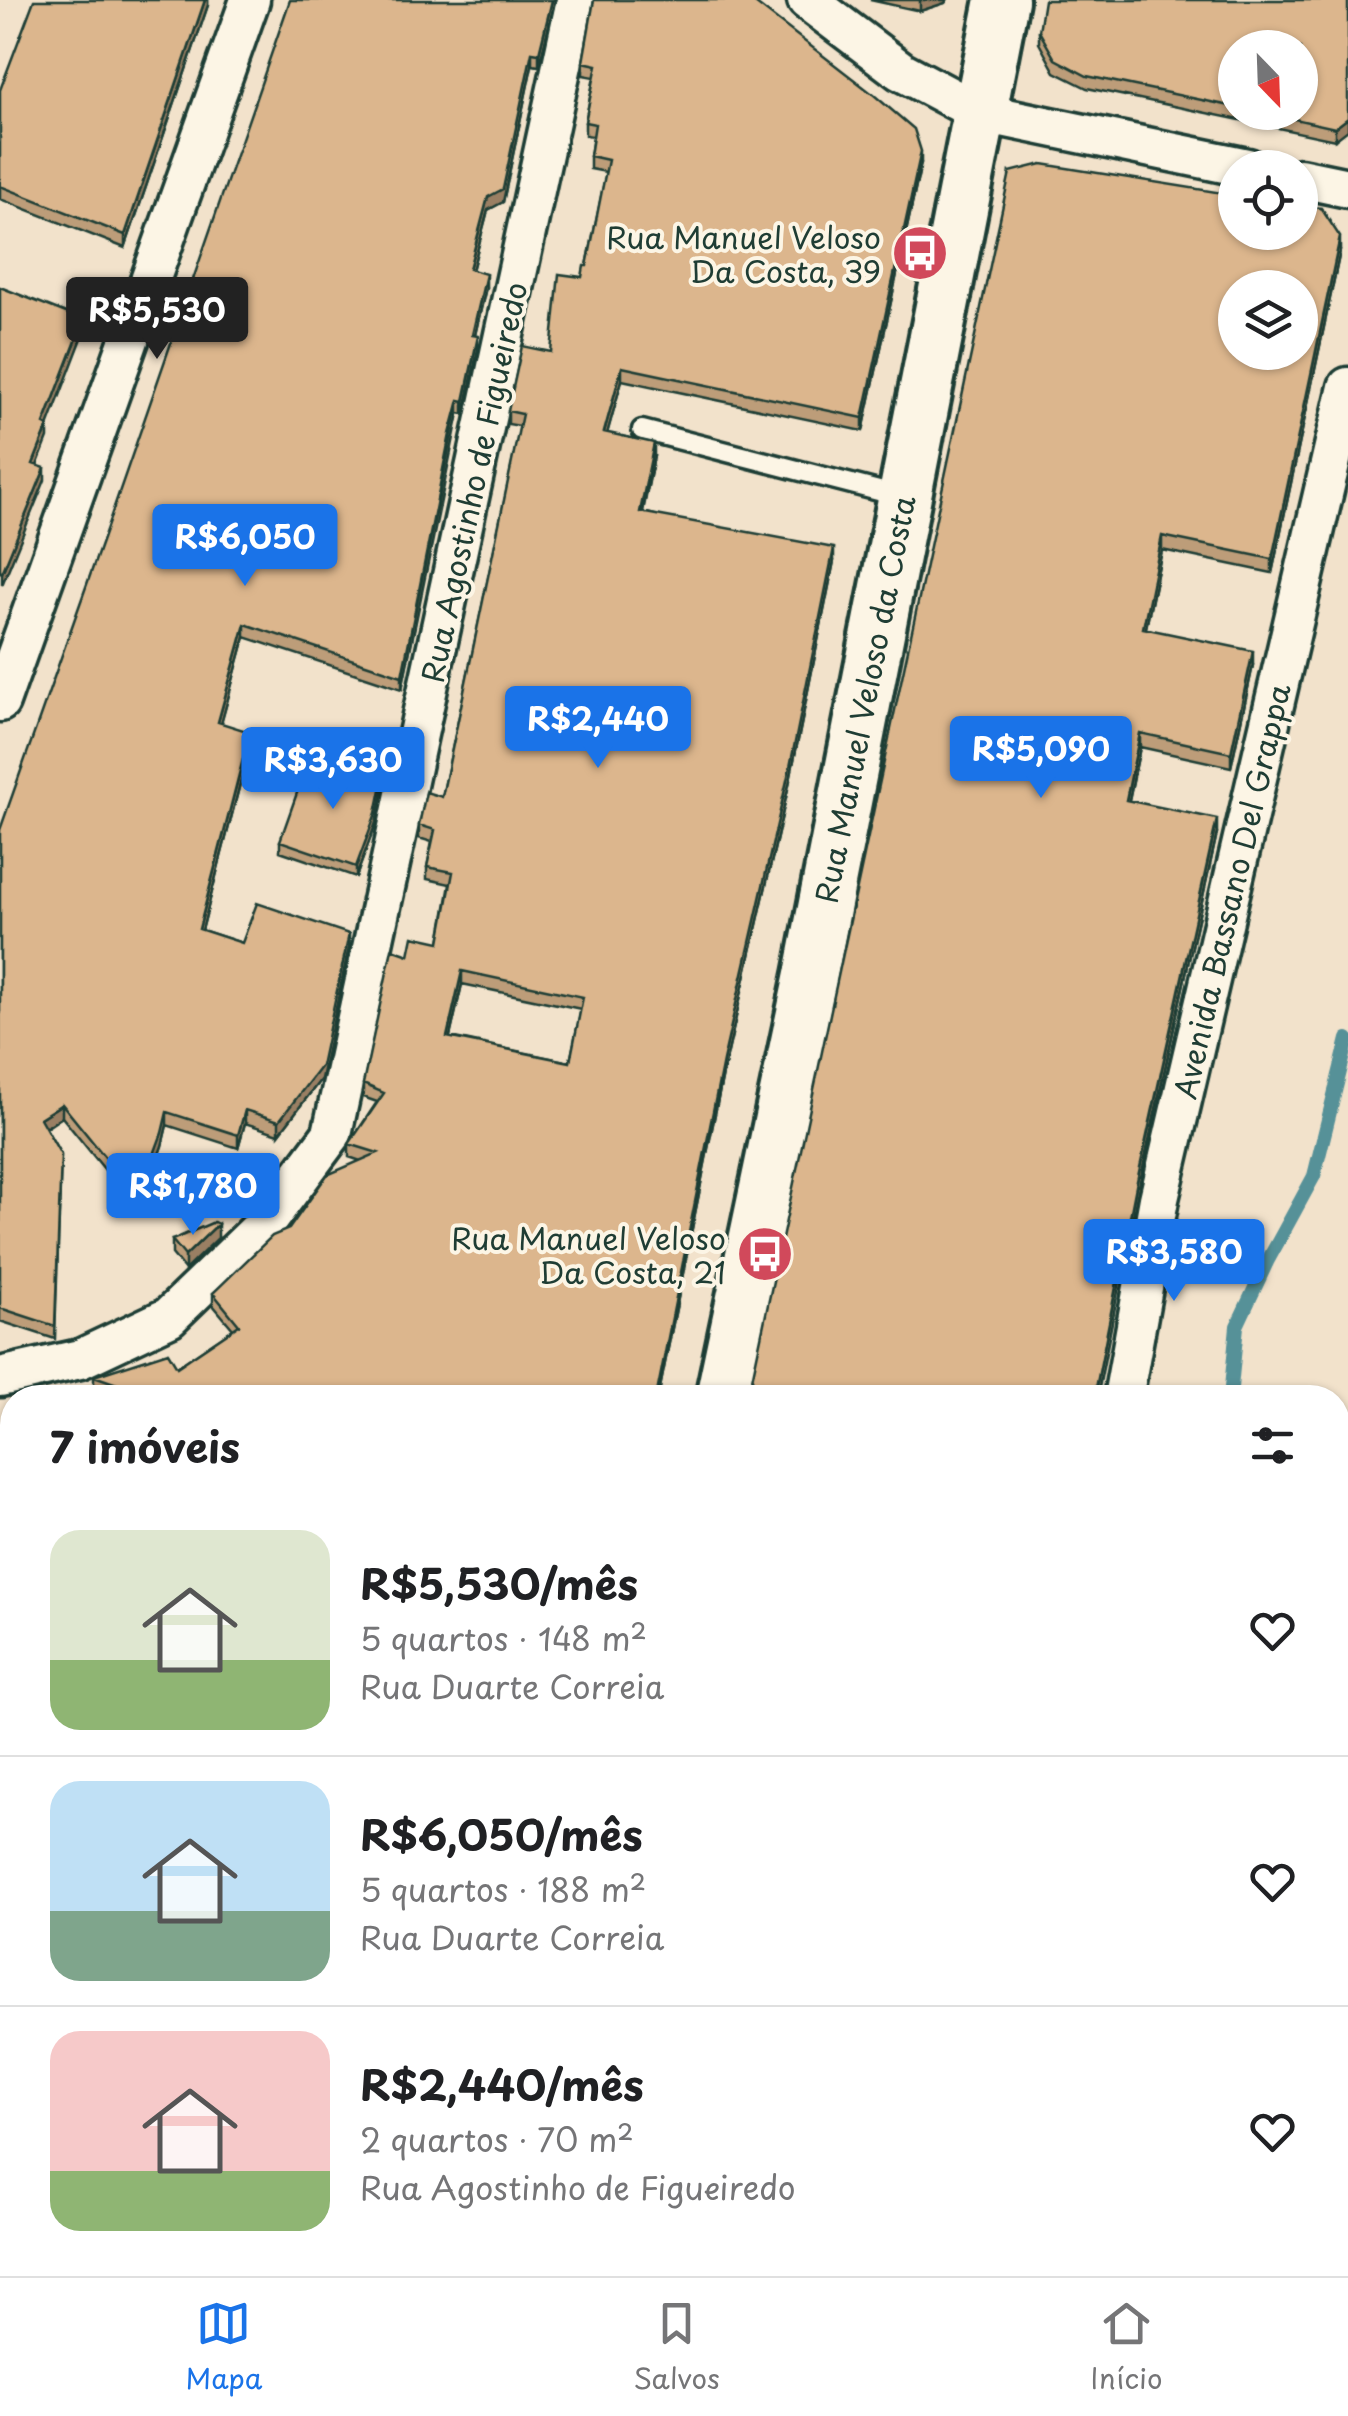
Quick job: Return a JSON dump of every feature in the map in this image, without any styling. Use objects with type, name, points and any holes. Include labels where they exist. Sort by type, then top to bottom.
[{"type":"main road","name":"Rua Manuel Veloso da Costa","points":[[725,1385],[811,974],[1002,0]]},
{"type":"street","points":[[0,702],[250,0]]},
{"type":"street","name":"Rua Agostinho de Figueiredo","points":[[0,1377],[80,1359],[169,1317],[264,1225],[332,1134],[576,0]]},
{"type":"street","points":[[807,0],[901,71],[978,112],[1218,162]]},
{"type":"street","points":[[1318,182],[1348,188]]},
{"type":"street","name":"Avenida Bassano Del Grappa","points":[[1125,1385],[1159,1199],[1348,388]]},
{"type":"lane","points":[[642,430],[904,498]]},
{"type":"building","points":[[34,0],[205,0],[125,235],[0,186],[0,90]]},
{"type":"building","points":[[290,0],[552,0],[539,53],[532,52],[503,189],[488,197],[469,269],[486,274],[472,335],[478,336],[464,401],[459,400],[450,434],[402,676],[245,624],[218,722],[250,732],[199,929],[242,943],[257,903],[349,934],[321,1066],[279,1121],[245,1110],[238,1135],[167,1112],[138,1198],[62,1104],[40,1118],[61,1155],[55,1326],[0,1308],[0,830]]},
{"type":"building","points":[[594,0],[751,0],[914,129],[921,151],[863,418],[622,367],[604,432],[654,443],[640,512],[834,548],[790,767],[723,1061],[659,1385],[109,1385],[114,1383],[94,1376],[168,1352],[177,1367],[239,1325],[213,1293],[272,1236],[289,1229],[327,1175],[378,1153],[349,1144],[384,1093],[363,1084],[392,949],[409,955],[413,936],[440,942],[453,872],[427,867],[435,830],[419,825],[426,792],[442,797],[522,414],[508,411],[522,346],[551,352],[559,274],[582,277],[587,266],[608,160],[590,156],[595,124],[585,122],[597,65],[583,62]],"holes":[[[462,971],[583,997],[570,1062],[447,1037]]]},
{"type":"building","points":[[1044,0],[1348,0],[1348,118],[1335,128],[1318,124],[1318,30],[1218,30],[1218,103],[1087,76],[1055,59],[1039,31]]},
{"type":"building","points":[[1042,164],[1218,192],[1218,250],[1318,250],[1318,208],[1340,237],[1318,341],[1318,270],[1218,270],[1218,370],[1312,370],[1272,559],[1162,536],[1143,628],[1253,651],[1231,753],[1140,733],[1126,800],[1217,819],[1097,1385],[751,1385],[1010,172]]},
{"type":"building","points":[[0,287],[84,320],[33,464],[45,468],[2,573],[0,572]]},
{"type":"building","points":[[310,756],[383,780],[376,813],[356,867],[280,841]]},
{"type":"building","points":[[214,1222],[218,1224],[185,1256],[172,1240]]},
{"type":"waterway","points":[[1231,1385],[1237,1326],[1314,1176],[1348,1039]]},
{"type":"place","name":"Rua Manuel Veloso Da Costa, 39","points":[[920,253]]},
{"type":"place","name":"Rua Manuel Veloso Da Costa, 21","points":[[765,1254]]}]
